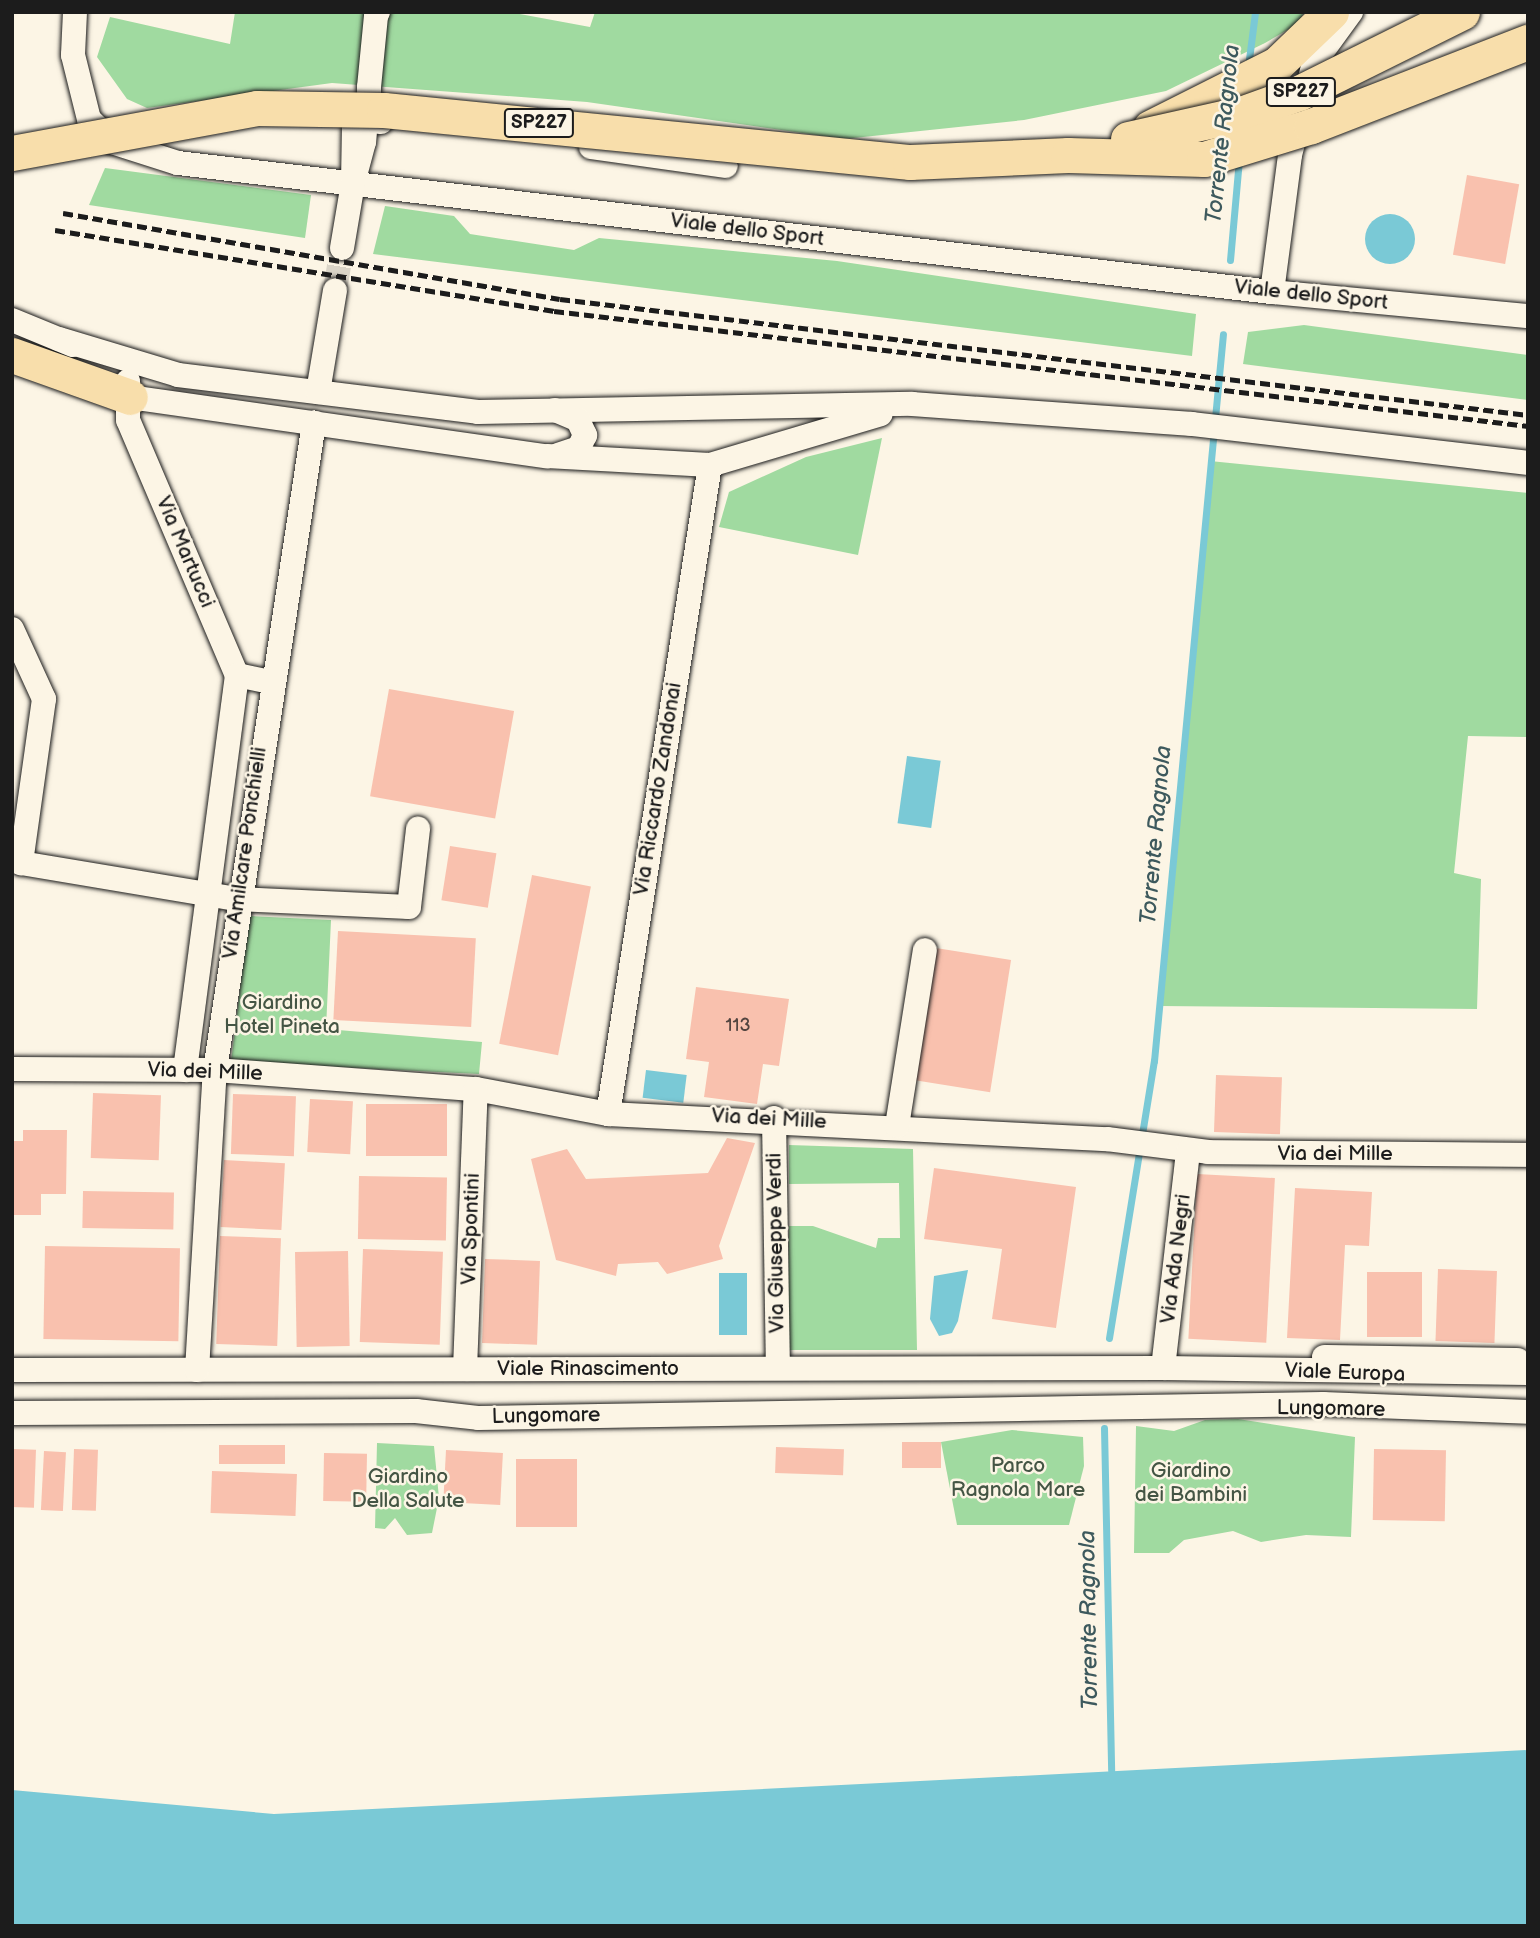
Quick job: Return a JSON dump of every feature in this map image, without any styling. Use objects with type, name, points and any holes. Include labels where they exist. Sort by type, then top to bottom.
[{"type":"highway","points":[[1128,139],[1277,64],[1331,12]]},
{"type":"highway","name":"SP227","points":[[12,153],[257,108],[398,111],[910,162],[1068,155],[1241,114],[1300,93],[1462,12]]},
{"type":"highway","points":[[1068,155],[1204,159],[1311,127],[1528,42]]},
{"type":"highway","points":[[12,355],[130,397]]},
{"type":"street","name":"Viale dello Sport","points":[[75,12],[77,88],[89,119],[112,142],[178,163],[1272,292],[1528,316]]},
{"type":"street","points":[[366,120],[378,12]]},
{"type":"street","points":[[1272,292],[1290,155],[1314,63],[1351,12]]},
{"type":"street","points":[[342,248],[353,183],[354,125],[366,120],[726,166]]},
{"type":"street","points":[[318,392],[335,290]]},
{"type":"street","points":[[12,320],[112,363],[128,381],[130,397]]},
{"type":"street","points":[[59,339],[178,375],[478,412],[912,404],[1192,424],[1528,463]]},
{"type":"street","points":[[130,397],[145,380],[178,375]]},
{"type":"street","points":[[130,397],[547,456],[710,465],[912,404]]},
{"type":"street","name":"Via Martucci","points":[[130,397],[128,420],[237,675]]},
{"type":"street","points":[[547,456],[575,451],[584,439],[578,420],[555,410]]},
{"type":"street","name":"Via Amilcare Ponchielli","points":[[197,1370],[215,1070],[237,899],[314,423]]},
{"type":"street","name":"Via Riccardo Zandonai","points":[[608,1114],[710,465]]},
{"type":"street","points":[[12,629],[44,699],[19,833],[17,862],[237,899],[409,907],[418,829]]},
{"type":"street","points":[[237,675],[271,682]]},
{"type":"street","name":"Via Amilcare Ponchielli","points":[[185,1069],[205,893],[237,675]]},
{"type":"street","points":[[897,1126],[925,950]]},
{"type":"street","name":"Via dei Mille","points":[[12,1069],[215,1070],[476,1089],[608,1114],[774,1118],[1107,1139],[1178,1150],[1528,1155]]},
{"type":"street","name":"Via Spontini","points":[[465,1369],[476,1089]]},
{"type":"street","name":"Via Giuseppe Verdi","points":[[774,1118],[778,1368]]},
{"type":"street","name":"Via Ada Negri","points":[[1163,1368],[1178,1150]]},
{"type":"street","name":"Viale Europa","points":[[1187,1355],[1528,1360]]},
{"type":"street","name":"Viale Rinascimento","points":[[12,1370],[1163,1368]]},
{"type":"street","name":"Viale Europa","points":[[1163,1368],[1528,1373]]},
{"type":"street","name":"Lungomare","points":[[12,1413],[416,1412],[478,1418],[1322,1404],[1528,1412]]},
{"type":"green space","points":[[235,12],[509,12],[590,27],[595,12],[1304,12],[1298,24],[1265,43],[1166,91],[1024,120],[844,139],[587,102],[332,83],[147,108],[127,99],[97,57],[110,17],[230,44]]},
{"type":"green space","points":[[105,168],[311,195],[305,238],[89,205]]},
{"type":"green space","points":[[385,206],[454,216],[470,234],[574,250],[599,238],[837,261],[1196,314],[1192,356],[373,254]]},
{"type":"green space","points":[[1304,325],[1528,355],[1528,400],[1243,364],[1248,332]]},
{"type":"green space","points":[[882,438],[858,555],[719,527],[729,492],[806,457]]},
{"type":"green space","points":[[1210,461],[1528,493],[1528,737],[1468,736],[1454,873],[1481,879],[1477,1009],[1159,1006]]},
{"type":"green space","name":"Giardino Hotel Pineta","points":[[249,916],[331,920],[326,1029],[482,1042],[479,1074],[231,1062]]},
{"type":"green space","points":[[789,1145],[913,1149],[917,1350],[787,1350],[789,1226],[813,1226],[876,1248],[878,1238],[900,1238],[899,1183],[789,1184]]},
{"type":"green space","name":"Giardino dei Bambini","points":[[1238,1419],[1355,1437],[1351,1537],[1306,1535],[1261,1542],[1233,1531],[1184,1540],[1169,1553],[1134,1553],[1136,1426],[1174,1431],[1205,1420]]},
{"type":"green space","name":"Parco Ragnola Mare","points":[[1012,1430],[1083,1437],[1084,1466],[1069,1525],[957,1525],[941,1442]]},
{"type":"green space","name":"Giardino Della Salute","points":[[377,1443],[434,1446],[439,1498],[432,1533],[407,1535],[395,1518],[385,1529],[375,1528]]},
{"type":"water","points":[[1390,214],[1408,221],[1415,239],[1408,257],[1390,264],[1372,257],[1365,239],[1372,221]]},
{"type":"water","points":[[907,756],[941,761],[931,828],[898,823]]},
{"type":"water","points":[[646,1070],[687,1075],[683,1103],[643,1098]]},
{"type":"water","points":[[968,1270],[958,1321],[952,1333],[939,1336],[930,1319],[934,1276]]},
{"type":"water","points":[[719,1273],[747,1273],[747,1335],[719,1335]]},
{"type":"water","points":[[1528,1750],[1528,1926],[12,1926],[12,1790],[274,1814]]},
{"type":"building","points":[[1467,175],[1519,184],[1505,264],[1453,255]]},
{"type":"building","points":[[389,689],[514,711],[495,818],[370,796]]},
{"type":"building","points":[[450,846],[496,853],[488,908],[441,900]]},
{"type":"building","points":[[532,875],[591,886],[558,1055],[499,1044]]},
{"type":"building","points":[[338,931],[476,938],[471,1027],[333,1020]]},
{"type":"building","points":[[936,948],[1011,960],[990,1092],[915,1080]]},
{"type":"building","points":[[696,987],[789,999],[779,1066],[763,1064],[757,1104],[704,1097],[709,1062],[686,1059]]},
{"type":"building","points":[[1216,1075],[1282,1077],[1280,1134],[1214,1132]]},
{"type":"building","points":[[93,1093],[161,1095],[159,1160],[91,1158]]},
{"type":"building","points":[[233,1094],[296,1096],[294,1156],[231,1154]]},
{"type":"building","points":[[310,1099],[353,1101],[350,1154],[307,1152]]},
{"type":"building","points":[[366,1104],[447,1104],[447,1156],[366,1156]]},
{"type":"building","points":[[23,1130],[67,1130],[66,1194],[41,1194],[41,1215],[12,1215],[12,1141],[23,1141]]},
{"type":"building","points":[[727,1138],[755,1143],[719,1246],[723,1259],[667,1274],[658,1262],[618,1264],[616,1276],[556,1260],[531,1159],[567,1149],[586,1179],[708,1173]]},
{"type":"building","points":[[224,1160],[285,1163],[281,1230],[220,1227]]},
{"type":"building","points":[[934,1168],[1076,1187],[1056,1328],[992,1319],[1002,1249],[924,1239]]},
{"type":"building","points":[[1197,1174],[1275,1178],[1266,1343],[1188,1339]]},
{"type":"building","points":[[359,1176],[447,1178],[446,1241],[358,1239]]},
{"type":"building","points":[[1295,1188],[1372,1192],[1369,1246],[1345,1245],[1340,1340],[1287,1338]]},
{"type":"building","points":[[83,1191],[174,1193],[173,1230],[82,1228]]},
{"type":"building","points":[[220,1236],[281,1238],[277,1346],[216,1344]]},
{"type":"building","points":[[45,1246],[180,1248],[178,1341],[43,1339]]},
{"type":"building","points":[[363,1249],[443,1252],[440,1345],[360,1342]]},
{"type":"building","points":[[348,1251],[350,1346],[297,1347],[295,1252]]},
{"type":"building","points":[[485,1259],[540,1261],[537,1345],[482,1343]]},
{"type":"building","points":[[1438,1269],[1497,1271],[1494,1343],[1435,1341]]},
{"type":"building","points":[[1367,1272],[1422,1272],[1422,1337],[1367,1337]]},
{"type":"building","points":[[902,1442],[941,1442],[941,1468],[902,1468]]},
{"type":"building","points":[[219,1445],[285,1445],[285,1464],[219,1464]]},
{"type":"building","points":[[776,1447],[844,1449],[843,1475],[775,1473]]},
{"type":"building","points":[[13,1449],[36,1450],[34,1508],[12,1507]]},
{"type":"building","points":[[74,1449],[98,1450],[96,1511],[72,1510]]},
{"type":"building","points":[[1374,1449],[1446,1450],[1445,1521],[1373,1520]]},
{"type":"building","points":[[446,1450],[503,1453],[500,1505],[443,1502]]},
{"type":"building","points":[[44,1451],[66,1452],[63,1511],[41,1510]]},
{"type":"building","points":[[324,1453],[367,1454],[366,1502],[323,1501]]},
{"type":"building","points":[[516,1459],[577,1459],[577,1527],[516,1527]]},
{"type":"building","points":[[212,1471],[297,1474],[295,1516],[211,1513]]},
{"type":"waterway","name":"Torrente Ragnola","points":[[1248,67],[1255,12]]},
{"type":"waterway","name":"Torrente Ragnola","points":[[1230,260],[1239,159]]},
{"type":"waterway","name":"Torrente Ragnola","points":[[1109,1338],[1154,1061],[1223,334]]},
{"type":"waterway","name":"Torrente Ragnola","points":[[1104,1428],[1111,1770]]},
{"type":"tunnel","points":[[335,290],[342,248]]},
{"type":"railway","points":[[63,213],[560,299],[1528,415]]},
{"type":"railway","points":[[55,230],[554,311],[1528,426]]}]
